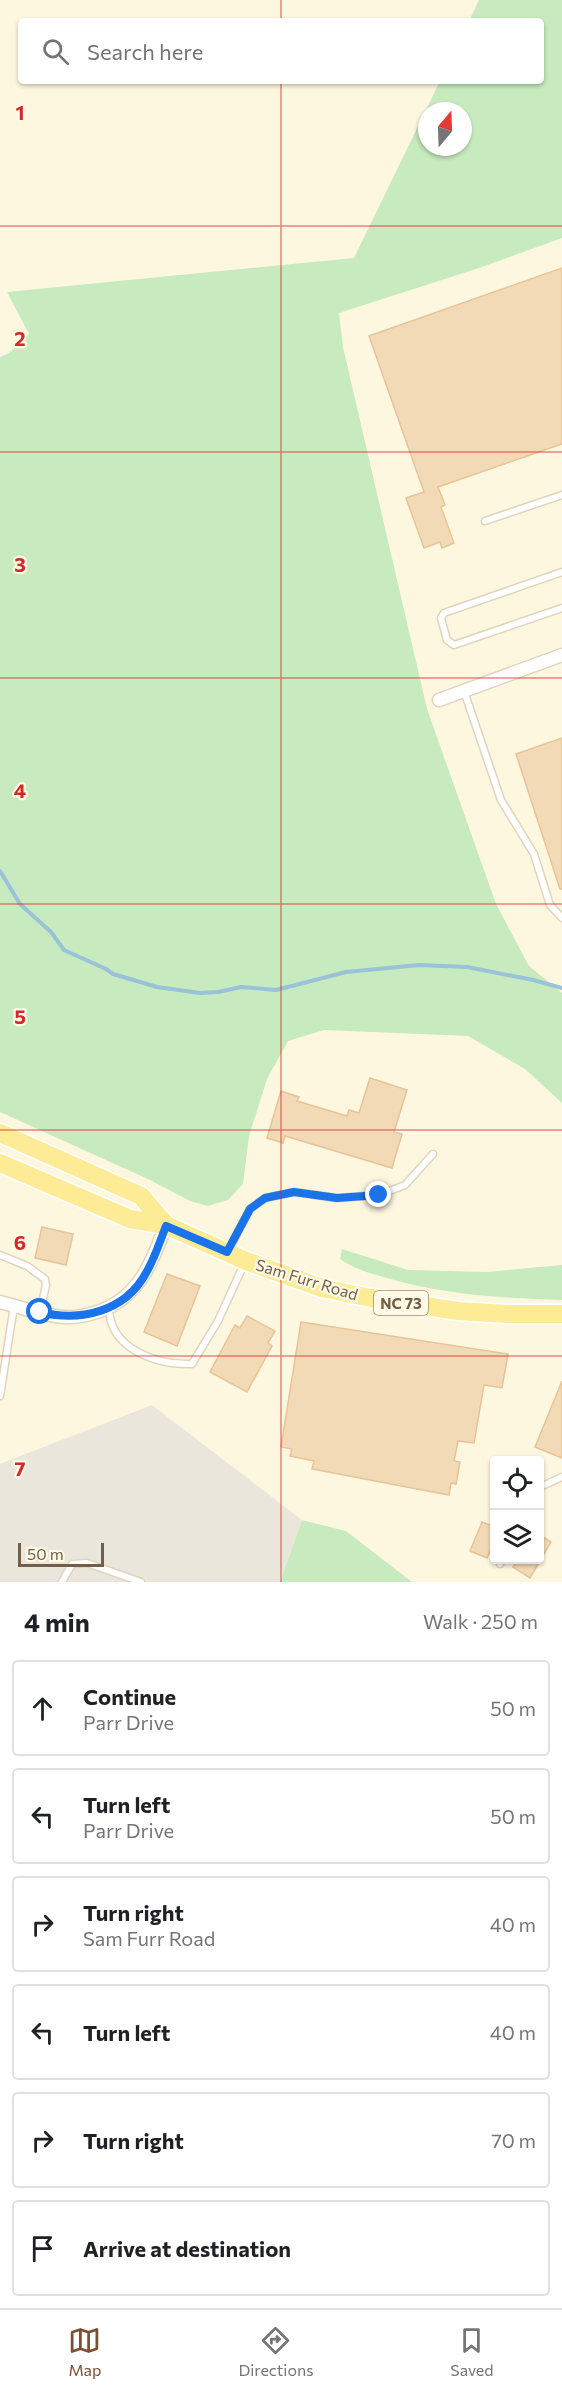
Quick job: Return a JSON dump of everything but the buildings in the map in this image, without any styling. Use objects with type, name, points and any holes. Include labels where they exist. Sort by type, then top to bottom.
[{"type":"main road","name":"Sam Furr Road","points":[[0,1133],[141,1196],[166,1226]]},
{"type":"main road","name":"Sam Furr Road","points":[[0,1163],[130,1219],[166,1226],[246,1261],[322,1288],[403,1304],[488,1313],[562,1314]]},
{"type":"street","points":[[439,700],[562,656]]},
{"type":"street","points":[[0,1302],[67,1317],[81,1316],[109,1307],[129,1294],[146,1275],[166,1226]]},
{"type":"lane","points":[[485,521],[562,495]]},
{"type":"lane","points":[[562,572],[444,613],[441,618],[447,640],[454,645],[562,608]]},
{"type":"lane","points":[[464,692],[501,800],[534,854],[550,905],[562,918]]},
{"type":"lane","points":[[227,1252],[250,1209],[265,1198],[294,1192],[337,1198],[379,1195],[405,1185],[433,1154]]},
{"type":"lane","points":[[0,1255],[27,1266],[45,1279],[46,1285],[40,1312]]},
{"type":"lane","points":[[109,1307],[109,1321],[119,1339],[133,1349],[170,1364],[192,1364],[218,1322],[246,1261]]},
{"type":"lane","points":[[0,1396],[14,1306]]},
{"type":"lane","points":[[544,1485],[562,1477]]},
{"type":"lane","points":[[62,1582],[72,1564],[87,1563],[141,1582]]},
{"type":"shaded area","points":[[152,1405],[302,1520],[280,1582],[0,1582],[0,1464]]},
{"type":"green space","points":[[479,0],[562,0],[562,238],[479,268],[339,313],[343,347],[427,709],[496,904],[529,966],[562,993],[562,1103],[525,1069],[468,1036],[324,1030],[288,1041],[267,1079],[249,1136],[243,1184],[228,1200],[208,1206],[190,1201],[150,1180],[0,1112],[0,357],[9,353],[29,334],[7,292],[354,258],[418,126],[418,156],[472,156],[472,102],[430,102],[439,84],[544,84],[544,18],[470,18]]},
{"type":"green space","points":[[342,1249],[408,1270],[487,1272],[562,1265],[562,1300],[473,1295],[408,1284],[351,1265],[340,1259]]},
{"type":"green space","points":[[302,1520],[346,1531],[412,1582],[280,1582]]},
{"type":"waterway","points":[[0,871],[20,904],[51,932],[64,950],[113,974],[157,987],[200,993],[241,987],[276,990],[346,972],[419,965],[467,967],[562,988]]},
{"type":"route","points":[[40,1312],[55,1316],[81,1316],[119,1302],[146,1275],[166,1226],[227,1252],[250,1209],[265,1198],[294,1192],[337,1198],[379,1195]]}]
